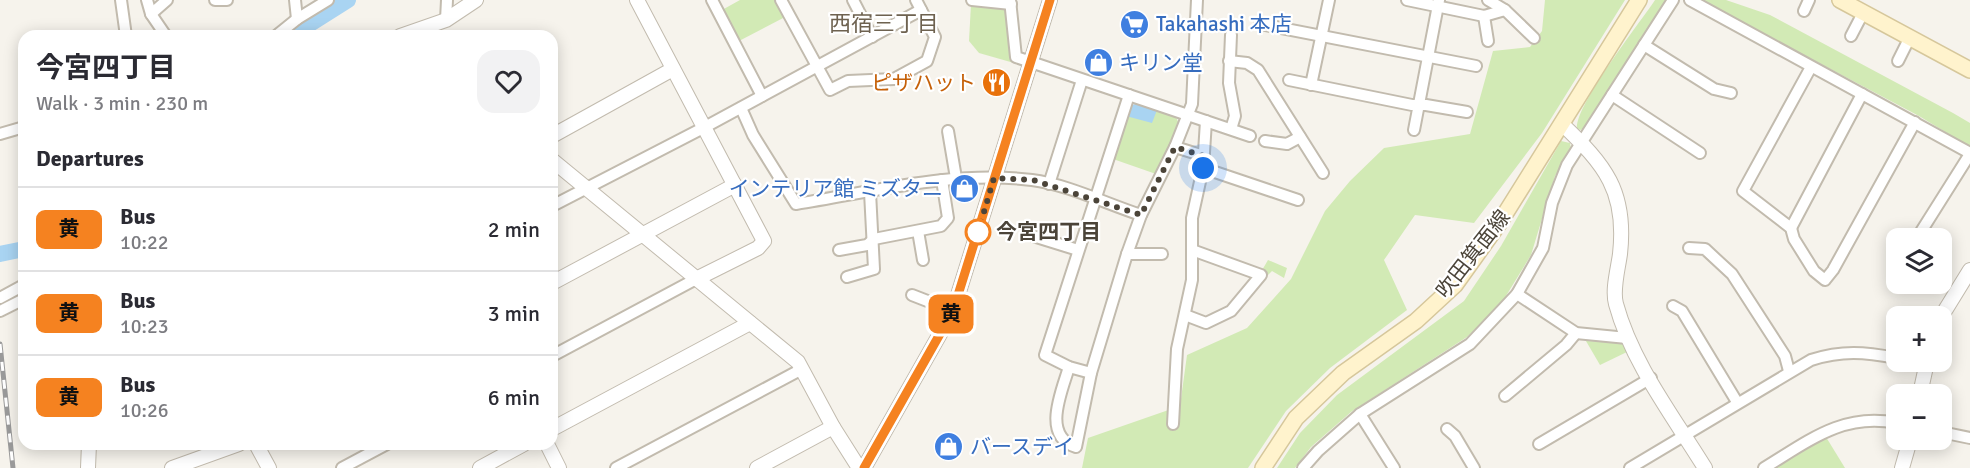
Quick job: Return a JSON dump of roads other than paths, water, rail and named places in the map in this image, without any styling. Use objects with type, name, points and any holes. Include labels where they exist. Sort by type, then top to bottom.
[{"type":"main road","name":"吹田箕面線","points":[[1263,468],[1296,418],[1343,374],[1416,321],[1455,285],[1500,222],[1639,0]]},
{"type":"main road","points":[[1840,0],[1859,7],[1970,70]]},
{"type":"street","points":[[121,0],[125,30]]},
{"type":"street","points":[[147,0],[151,14],[162,30]]},
{"type":"street","points":[[151,14],[167,0]]},
{"type":"street","points":[[215,0],[226,0]]},
{"type":"street","points":[[295,0],[297,19]]},
{"type":"street","points":[[283,30],[328,0]]},
{"type":"street","points":[[446,20],[447,0]]},
{"type":"street","points":[[417,30],[446,20],[477,0]]},
{"type":"street","points":[[558,353],[764,243],[637,0]]},
{"type":"street","points":[[712,0],[762,96]]},
{"type":"street","points":[[558,203],[705,128],[762,96],[817,67],[872,37],[918,5],[935,37],[927,61],[894,79],[848,81],[830,90],[817,67],[781,0]]},
{"type":"street","points":[[852,0],[872,37]]},
{"type":"street","points":[[972,0],[1011,2],[1016,57],[1250,136]]},
{"type":"street","points":[[864,468],[953,311],[1050,0]]},
{"type":"street","points":[[1069,367],[1055,417],[1061,438],[1066,444],[1076,447],[1091,373],[1127,254],[1141,215],[1175,147],[1192,104],[1197,0]]},
{"type":"street","points":[[1311,85],[1329,0]]},
{"type":"street","points":[[1407,0],[1438,3],[1484,16],[1505,10]]},
{"type":"street","points":[[1488,0],[1505,10],[1534,38]]},
{"type":"street","points":[[1304,468],[1318,451],[1360,414],[1470,344],[1516,294],[1543,248],[1552,203],[1567,165],[1673,0]]},
{"type":"street","points":[[1690,0],[1970,154],[1923,228]]},
{"type":"street","points":[[1804,11],[1809,0]]},
{"type":"street","points":[[1414,130],[1438,3]]},
{"type":"street","points":[[1851,36],[1859,7]]},
{"type":"street","points":[[1484,16],[1488,41]]},
{"type":"street","points":[[1260,24],[1476,66]]},
{"type":"street","points":[[1231,35],[1229,83],[1235,116],[1231,129]]},
{"type":"street","points":[[1898,61],[1910,37]]},
{"type":"street","points":[[1644,45],[1714,89],[1731,93]]},
{"type":"street","points":[[1229,61],[1247,63],[1258,70],[1323,173]]},
{"type":"street","points":[[1811,67],[1743,191],[1791,228],[1794,239],[1814,271],[1825,280],[1833,270],[1915,122]]},
{"type":"street","points":[[558,133],[673,69]]},
{"type":"street","points":[[1049,184],[1082,80]]},
{"type":"street","points":[[1289,80],[1420,106],[1467,112]]},
{"type":"street","points":[[1791,228],[1862,94]]},
{"type":"street","points":[[1091,373],[1069,367],[1045,355],[1129,95]]},
{"type":"street","points":[[1612,95],[1700,153]]},
{"type":"street","points":[[741,108],[753,135],[796,204],[956,178],[994,178],[1033,180],[1049,184],[1141,215]]},
{"type":"street","points":[[1173,424],[1178,349],[1192,280],[1192,218],[1203,168],[1206,121]]},
{"type":"street","points":[[1562,124],[1604,169],[1619,197],[1622,236],[1615,300],[1627,338],[1705,468]]},
{"type":"street","points":[[0,134],[18,129]]},
{"type":"street","points":[[948,131],[956,178]]},
{"type":"street","points":[[1265,141],[1287,144],[1300,137]]},
{"type":"street","points":[[1175,147],[1204,156]]},
{"type":"street","points":[[558,165],[798,362],[833,427],[859,468]]},
{"type":"street","points":[[1203,168],[1298,200]]},
{"type":"street","points":[[839,250],[867,245],[874,239],[941,226],[948,218],[942,180]]},
{"type":"street","points":[[558,279],[735,184]]},
{"type":"street","points":[[847,277],[874,268],[870,192]]},
{"type":"street","points":[[918,231],[923,260]]},
{"type":"street","points":[[1033,236],[1078,250]]},
{"type":"street","points":[[1689,248],[1705,249],[1732,274],[1785,356],[1789,371]]},
{"type":"street","points":[[1185,315],[1206,323],[1231,311],[1261,275],[1192,249]]},
{"type":"street","points":[[1127,254],[1162,254]]},
{"type":"street","points":[[1948,306],[1970,270]]},
{"type":"street","points":[[0,298],[18,288]]},
{"type":"street","points":[[1516,294],[1576,333],[1627,338]]},
{"type":"street","points":[[912,295],[953,311]]},
{"type":"street","points":[[0,310],[18,302]]},
{"type":"street","points":[[1673,306],[1682,311],[1737,402]]},
{"type":"street","points":[[558,426],[750,323]]},
{"type":"street","points":[[1505,396],[1566,345],[1576,333]]},
{"type":"street","points":[[1630,468],[1737,402],[1811,360],[1836,352],[1861,351],[1886,356]]},
{"type":"street","points":[[616,468],[802,369]]},
{"type":"street","points":[[1539,444],[1651,378]]},
{"type":"street","points":[[1360,414],[1394,468]]},
{"type":"street","points":[[1764,468],[1825,432],[1851,422],[1886,421]]},
{"type":"street","points":[[757,468],[833,427]]},
{"type":"street","points":[[1447,429],[1455,436],[1474,468]]},
{"type":"street","points":[[1952,434],[1970,438]]},
{"type":"street","points":[[88,468],[89,450]]},
{"type":"street","points":[[172,468],[222,450]]},
{"type":"street","points":[[259,450],[269,468]]},
{"type":"street","points":[[342,468],[376,450]]},
{"type":"street","points":[[480,468],[513,450]]},
{"type":"street","points":[[550,450],[559,468]]},
{"type":"street","points":[[1902,468],[1907,450]]},
{"type":"water","points":[[1137,103],[1157,110],[1152,123],[1126,116],[1129,107]]},
{"type":"waterway","points":[[300,30],[348,0]]},
{"type":"waterway","points":[[0,254],[18,250]]},
{"type":"railway","points":[[0,344],[13,468]]},
{"type":"place","name":"Takahashi 本店","points":[[1135,24]]},
{"type":"place","name":"キリン堂","points":[[1098,63]]},
{"type":"place","name":"ピザハット","points":[[997,83]]},
{"type":"place","name":"インテリア館 ミズタニ","points":[[964,189]]},
{"type":"place","name":"今宮四丁目","points":[[978,232]]},
{"type":"place","name":"バースデイ","points":[[949,447]]},
{"type":"district","name":"西宿三丁目","points":[[884,23]]}]
